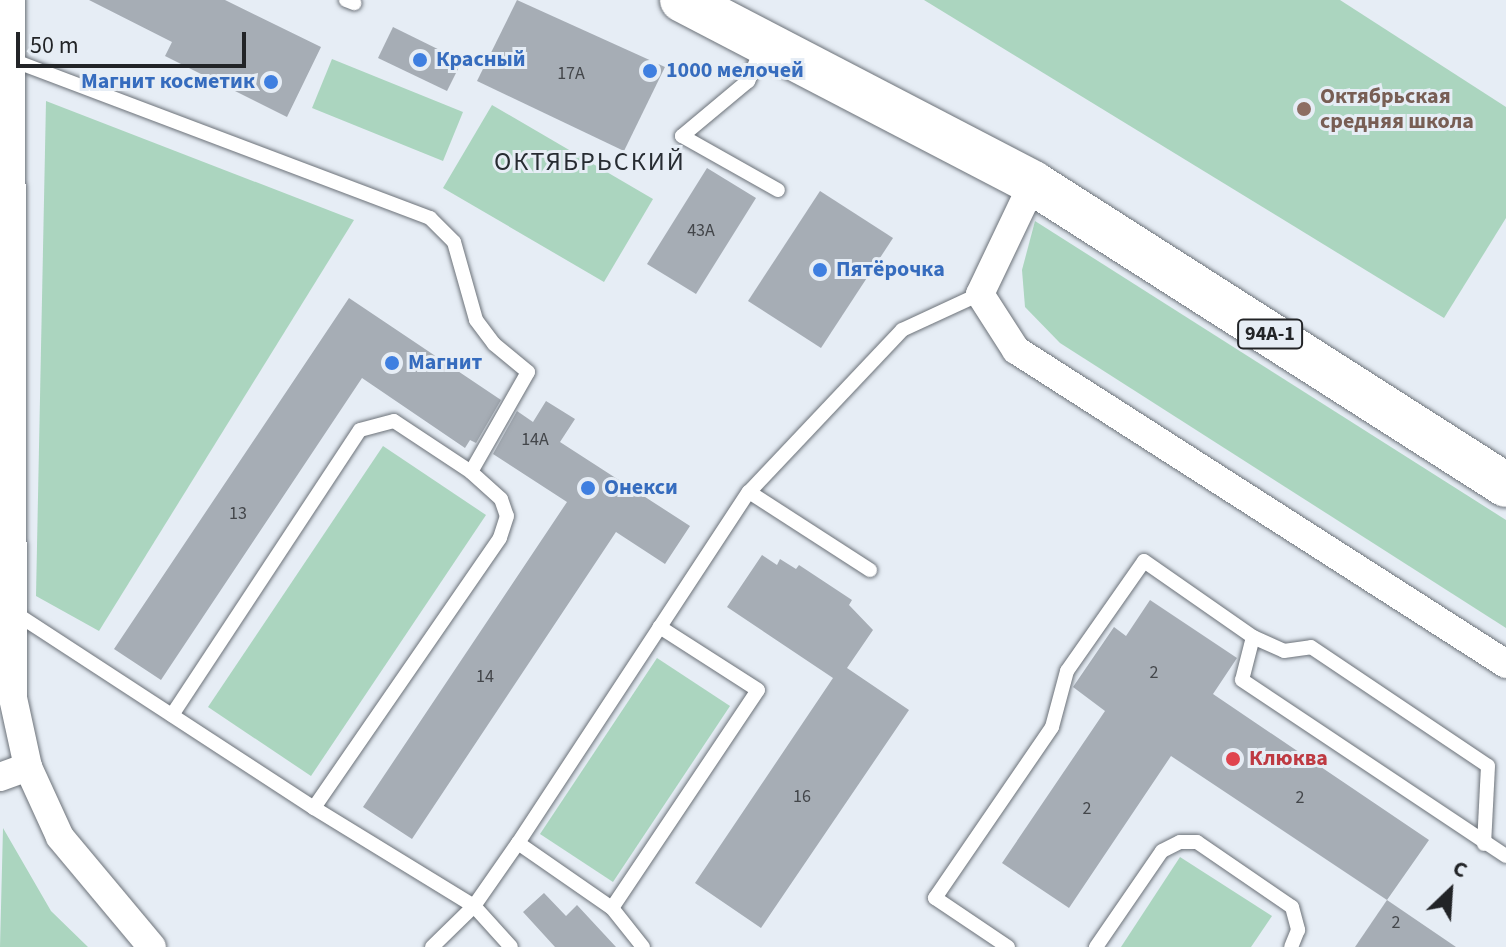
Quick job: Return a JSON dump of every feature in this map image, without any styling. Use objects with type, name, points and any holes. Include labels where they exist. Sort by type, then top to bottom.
[{"type":"main road","name":"94А-1","points":[[682,0],[766,40],[1033,183],[1506,485]]},
{"type":"street","points":[[11,0],[13,698],[28,767],[60,837],[88,879],[152,947]]},
{"type":"street","points":[[1033,183],[980,294],[1016,350],[1506,664]]},
{"type":"street","points":[[0,777],[28,767]]},
{"type":"lane","points":[[766,40],[748,81],[682,136],[778,190]]},
{"type":"lane","points":[[12,60],[430,218],[454,242],[476,320],[530,379],[471,472]]},
{"type":"lane","points":[[432,947],[474,906],[518,843],[749,492],[902,330],[980,294]]},
{"type":"lane","points":[[172,715],[360,430],[394,421],[471,472],[501,499],[507,516],[500,538],[314,808]]},
{"type":"lane","points":[[749,492],[870,570]]},
{"type":"lane","points":[[1008,947],[935,898],[1052,727],[1067,671],[1144,561],[1253,637],[1284,651],[1311,647],[1488,766],[1484,844]]},
{"type":"lane","points":[[15,613],[314,808],[474,906],[511,947]]},
{"type":"lane","points":[[612,908],[758,690],[660,627]]},
{"type":"lane","points":[[1253,637],[1242,680],[1506,856]]},
{"type":"lane","points":[[1096,947],[1162,851],[1180,842],[1197,842],[1292,907],[1298,930],[1291,947]]},
{"type":"lane","points":[[518,843],[612,908],[643,947]]},
{"type":"green space","name":"Октябрьская средняя школа","points":[[924,0],[1340,0],[1506,107],[1506,218],[1444,318]]},
{"type":"green space","points":[[332,59],[463,112],[443,161],[312,108]]},
{"type":"green space","points":[[46,101],[354,220],[99,631],[36,596]]},
{"type":"green space","points":[[492,105],[653,199],[604,282],[443,188]]},
{"type":"green space","points":[[1035,221],[1506,520],[1506,628],[1060,343],[1025,307],[1022,270]]},
{"type":"green space","points":[[383,446],[486,515],[311,776],[208,707]]},
{"type":"green space","points":[[657,658],[730,706],[613,882],[540,834]]},
{"type":"green space","points":[[3,828],[51,911],[88,947],[0,947]]},
{"type":"green space","points":[[1180,857],[1272,916],[1251,947],[1121,947]]},
{"type":"building","points":[[89,0],[225,0],[321,47],[287,117],[165,56],[172,42]]},
{"type":"building","points":[[517,0],[665,67],[624,151],[477,81]]},
{"type":"building","name":"Красный","points":[[393,27],[462,61],[447,91],[378,58]]},
{"type":"building","points":[[707,168],[756,198],[696,294],[647,264]]},
{"type":"building","name":"Пятёрочка","points":[[820,191],[893,238],[821,348],[748,301]]},
{"type":"building","points":[[349,298],[501,400],[476,443],[470,440],[465,448],[362,378],[161,680],[114,649]]},
{"type":"building","points":[[546,401],[575,419],[560,442],[690,526],[665,564],[616,532],[412,839],[363,807],[567,502],[493,454],[517,411],[533,422]]},
{"type":"building","points":[[762,555],[777,565],[780,559],[796,569],[799,565],[852,600],[849,605],[873,630],[847,668],[909,710],[761,928],[695,883],[833,678],[727,607]]},
{"type":"building","points":[[1150,600],[1237,658],[1213,694],[1429,840],[1387,900],[1171,756],[1069,908],[1002,863],[1105,711],[1073,687],[1114,627],[1126,636]]},
{"type":"building","points":[[544,893],[566,916],[577,905],[616,947],[555,947],[523,912]]},
{"type":"building","points":[[1387,900],[1456,947],[1355,947]]},
{"type":"place","name":"Красный","points":[[420,60]]},
{"type":"place","name":"1000 мелочей","points":[[650,71]]},
{"type":"place","name":"Магнит косметик","points":[[271,82]]},
{"type":"place","name":"Октябрьская средняя школа","points":[[1304,109]]},
{"type":"place","name":"Пятёрочка","points":[[820,270]]},
{"type":"place","name":"Магнит","points":[[392,363]]},
{"type":"place","name":"Онекси","points":[[588,488]]},
{"type":"place","name":"Клюква","points":[[1233,759]]},
{"type":"district","name":"ОКТЯБРЬСКИЙ","points":[[590,162]]}]
